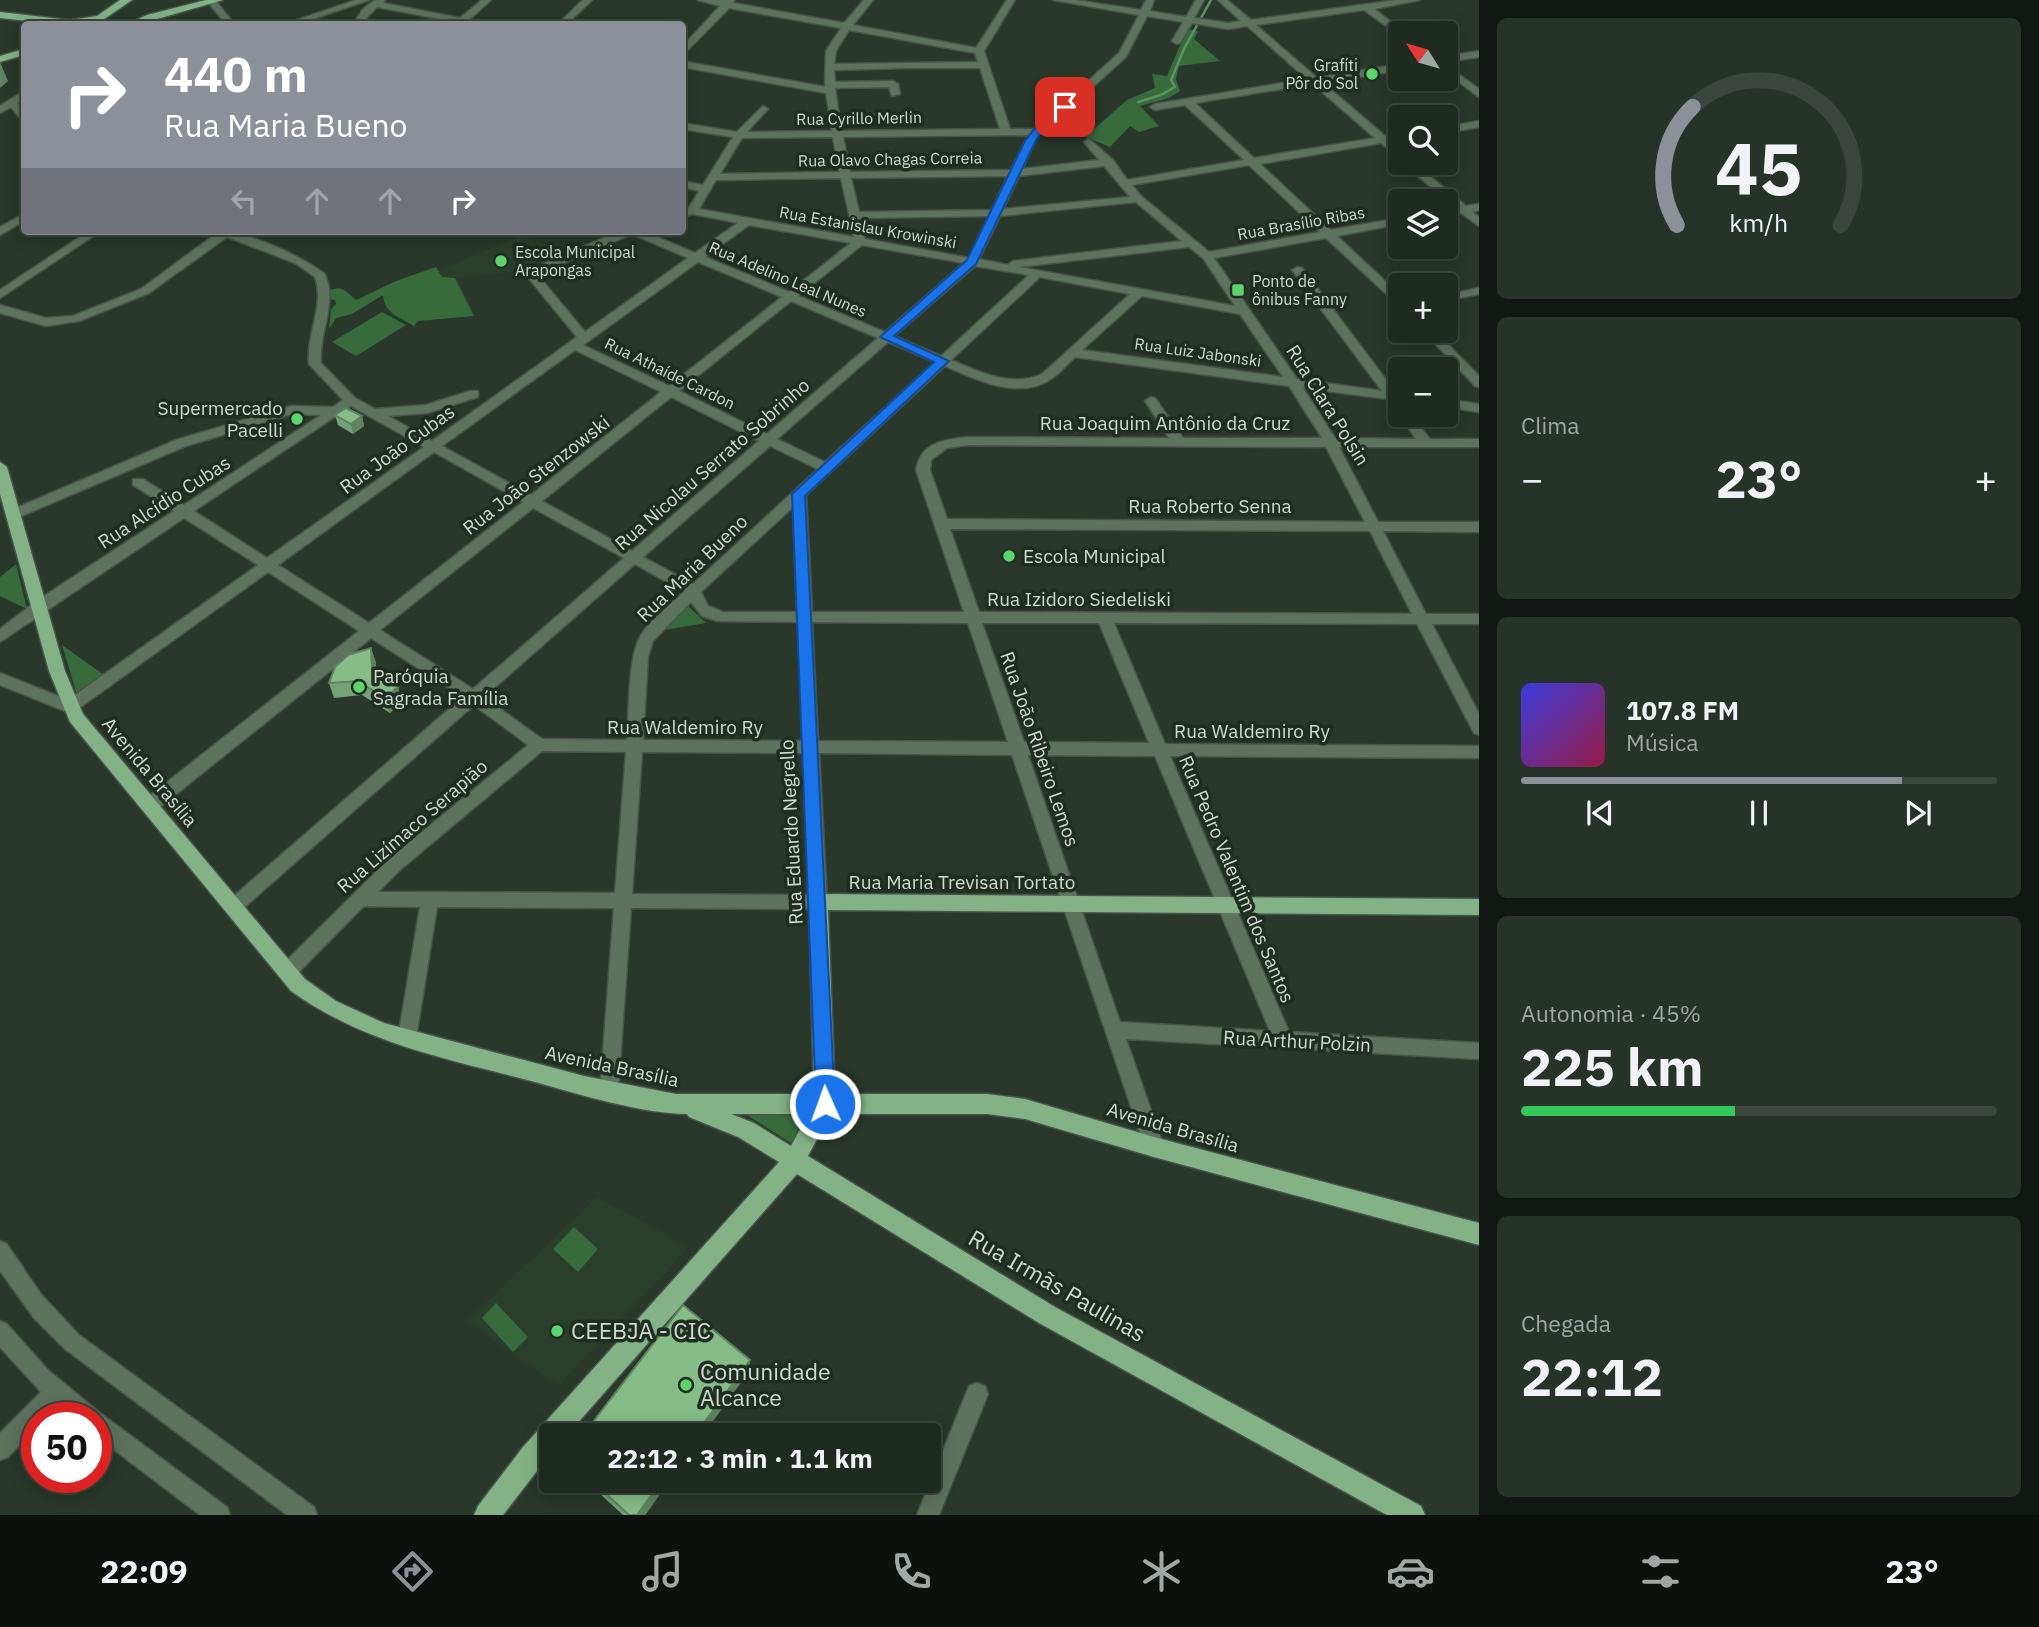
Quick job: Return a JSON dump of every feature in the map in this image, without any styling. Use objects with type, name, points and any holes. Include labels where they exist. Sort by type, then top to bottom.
[{"type":"main road","points":[[137,21],[169,0]]},
{"type":"main road","points":[[183,0],[195,0]]},
{"type":"main road","points":[[95,21],[127,1]]},
{"type":"main road","points":[[141,21],[215,1]]},
{"type":"main road","points":[[0,15],[47,21]]},
{"type":"main road","points":[[0,59],[21,53]]},
{"type":"main road","points":[[0,68],[21,63]]},
{"type":"main road","points":[[0,467],[5,497],[14,514],[70,707]]},
{"type":"main road","name":"Avenida Brasília","points":[[70,707],[287,972],[312,996],[349,1018],[407,1038],[609,1091],[676,1104],[986,1104],[1025,1108],[1154,1147],[1479,1234]]},
{"type":"main road","name":"Rua Maria Trevisan Tortato","points":[[818,902],[1479,907]]},
{"type":"main road","name":"Rua Eduardo Negrello","points":[[818,902],[825,1104]]},
{"type":"main road","name":"Rua Irmãs Paulinas","points":[[676,1104],[729,1121],[1047,1315],[1400,1512]]},
{"type":"main road","points":[[487,1515],[532,1457],[795,1160],[825,1104]]},
{"type":"street","points":[[462,21],[487,0]]},
{"type":"street","points":[[565,21],[588,0]]},
{"type":"street","points":[[702,0],[729,2],[979,51]]},
{"type":"street","points":[[860,242],[837,134],[829,67],[832,49],[869,0]]},
{"type":"street","points":[[979,51],[1011,0]]},
{"type":"street","points":[[1057,0],[1194,23],[1248,25],[1412,0]]},
{"type":"street","name":"Rua Nicolau Serrato Sobrinho","points":[[233,907],[972,262],[1014,173],[1037,132],[1116,62],[1131,44],[1150,0]]},
{"type":"street","points":[[1177,41],[1194,23],[1200,0]]},
{"type":"street","points":[[1335,0],[1348,10]]},
{"type":"street","points":[[215,1],[228,21]]},
{"type":"street","points":[[358,21],[373,1]]},
{"type":"street","points":[[301,21],[373,1],[452,21]]},
{"type":"street","points":[[1222,1],[1388,145]]},
{"type":"street","points":[[686,49],[729,2]]},
{"type":"street","points":[[1366,7],[1388,24]]},
{"type":"street","points":[[979,51],[1006,132]]},
{"type":"street","points":[[1458,57],[1479,54]]},
{"type":"street","points":[[686,65],[831,88],[893,84],[897,110],[835,118]]},
{"type":"street","points":[[829,67],[984,65]]},
{"type":"street","points":[[1155,107],[1388,68]]},
{"type":"street","points":[[1458,77],[1479,94]]},
{"type":"street","points":[[0,110],[21,96]]},
{"type":"street","points":[[11,102],[21,110]]},
{"type":"street","points":[[1189,103],[1388,290]]},
{"type":"street","points":[[687,213],[706,189],[738,135],[764,109]]},
{"type":"street","points":[[1458,128],[1479,124]]},
{"type":"street","name":"Rua Cyrillo Merlin","points":[[686,127],[738,135],[1037,132]]},
{"type":"street","points":[[1125,183],[1388,139]]},
{"type":"street","name":"Rua Clara Polsin","points":[[1089,142],[1109,162],[1138,199],[1207,256],[1333,443],[1479,729]]},
{"type":"street","name":"Rua Olavo Chagas Correia","points":[[713,177],[1014,173],[1109,162]]},
{"type":"street","points":[[1422,175],[1479,223]]},
{"type":"street","points":[[686,185],[706,189]]},
{"type":"street","points":[[855,215],[995,213],[1138,199]]},
{"type":"street","points":[[1458,211],[1479,207]]},
{"type":"street","name":"Rua Estanislau Krowinski","points":[[687,213],[747,221],[1245,311]]},
{"type":"street","points":[[0,232],[21,219]]},
{"type":"street","name":"Rua João Cubas","points":[[70,707],[747,221]]},
{"type":"street","name":"Rua Brasílio Ribas","points":[[1207,256],[1388,223]]},
{"type":"street","points":[[0,295],[90,235]]},
{"type":"street","points":[[1,310],[46,322],[82,317],[145,291],[221,235]]},
{"type":"street","points":[[233,235],[299,261],[320,275],[324,293],[314,344],[315,364],[351,401],[694,591]]},
{"type":"street","points":[[579,342],[530,273],[621,235]]},
{"type":"street","name":"Rua Adelino Leal Nunes","points":[[641,235],[986,379],[1009,384],[1039,381],[1053,373],[1074,353]]},
{"type":"street","name":"Rua João Stenzowski","points":[[149,806],[860,242]]},
{"type":"street","points":[[996,266],[1192,243]]},
{"type":"street","points":[[1298,270],[1388,386]]},
{"type":"street","name":"Rua Maria Bueno","points":[[609,1091],[641,657],[646,639],[657,625],[1037,274]]},
{"type":"street","points":[[1458,295],[1479,291]]},
{"type":"street","points":[[1074,353],[1139,292]]},
{"type":"street","name":"Rua Athaíde Cardon","points":[[579,342],[670,392],[827,468]]},
{"type":"street","points":[[1441,343],[1479,383]]},
{"type":"street","name":"Rua Luiz Jabonski","points":[[1074,353],[1388,395]]},
{"type":"street","points":[[373,413],[427,409],[474,394]]},
{"type":"street","name":"Rua Alcídio Cubas","points":[[0,637],[40,606],[351,401]]},
{"type":"street","points":[[1151,401],[1179,442]]},
{"type":"street","points":[[1458,405],[1479,408]]},
{"type":"street","points":[[14,514],[181,443],[291,410],[337,411]]},
{"type":"street","points":[[1414,427],[1427,444]]},
{"type":"street","name":"Rua Joaquim Antônio da Cruz","points":[[935,448],[967,441],[1479,443]]},
{"type":"street","name":"Rua João Ribeiro Lemos","points":[[935,448],[925,458],[923,470],[1154,1147]]},
{"type":"street","points":[[138,482],[474,697],[539,745]]},
{"type":"street","name":"Rua Eduardo Negrello","points":[[799,494],[818,902]]},
{"type":"street","name":"Rua Roberto Senna","points":[[941,524],[1479,527]]},
{"type":"street","name":"Rua Izidoro Siedeliski","points":[[694,591],[701,610],[714,616],[1479,619]]},
{"type":"street","name":"Rua Pedro Valentim dos Santos","points":[[1104,618],[1283,1040]]},
{"type":"street","name":"Avenida Brasília","points":[[0,679],[70,707]]},
{"type":"street","name":"Rua Waldemiro Ry","points":[[539,745],[1479,752]]},
{"type":"street","name":"Rua Lizímaco Serapião","points":[[287,972],[395,864],[539,745]]},
{"type":"street","name":"Rua Maria Trevisan Tortato","points":[[360,899],[818,902]]},
{"type":"street","points":[[407,1038],[430,899]]},
{"type":"street","name":"Rua Arthur Polzin","points":[[1114,1030],[1479,1051]]},
{"type":"street","points":[[0,1251],[23,1291],[45,1318],[72,1342],[306,1515]]},
{"type":"street","points":[[0,1331],[21,1359],[71,1402]]},
{"type":"street","points":[[0,1449],[57,1391]]},
{"type":"street","points":[[928,1515],[977,1394]]},
{"type":"street","points":[[112,1434],[219,1515]]},
{"type":"shaded area","name":"Escola Municipal Arapongas","points":[[520,236],[548,245],[559,252],[521,271],[442,277],[440,270]]},
{"type":"shaded area","points":[[597,1197],[689,1247],[558,1386],[467,1321]]},
{"type":"green space","points":[[1187,29],[1198,31],[1194,39],[1220,61],[1179,66],[1176,79],[1180,91],[1169,98],[1140,106],[1159,126],[1139,132],[1130,126],[1110,147],[1073,132],[1048,130],[1055,120],[1078,128],[1094,129],[1127,100],[1155,88],[1152,74],[1167,76]]},
{"type":"green space","points":[[436,267],[442,277],[455,278],[474,316],[418,321],[414,326],[389,310],[383,295],[352,314],[336,318],[329,329],[331,309],[336,304],[335,300],[329,299],[328,291],[340,288],[356,300],[396,281]]},
{"type":"green space","points":[[382,312],[406,325],[356,356],[332,342]]},
{"type":"green space","points":[[16,564],[27,609],[0,596],[0,577]]},
{"type":"green space","points":[[686,604],[706,623],[658,631]]},
{"type":"green space","points":[[62,645],[104,675],[77,695]]},
{"type":"green space","points":[[810,1114],[794,1145],[747,1115]]},
{"type":"green space","points":[[574,1227],[598,1249],[578,1272],[553,1249]]},
{"type":"green space","points":[[496,1303],[528,1337],[513,1352],[482,1318]]},
{"type":"building","points":[[346,408],[362,416],[351,424],[335,415]]},
{"type":"building","points":[[371,648],[372,670],[398,687],[385,698],[358,681],[329,683],[335,667],[348,655]]},
{"type":"building","name":"Comunidade Alcance","points":[[683,1305],[750,1360],[704,1423],[592,1423]]},
{"type":"building","points":[[605,1493],[653,1493],[637,1515],[629,1515]]},
{"type":"waterway","points":[[1138,102],[1161,95],[1175,87],[1171,80],[1184,49],[1211,0]]},
{"type":"place","name":"Grafíti Pôr do Sol","points":[[1372,74]]},
{"type":"place","name":"Escola Municipal Arapongas","points":[[501,261]]},
{"type":"place","name":"Ponto de ônibus Fanny","points":[[1238,290]]},
{"type":"place","name":"Supermercado Pacelli","points":[[297,419]]},
{"type":"place","name":"Escola Municipal","points":[[1009,556]]},
{"type":"place","name":"Paróquia Sagrada Família","points":[[359,687]]},
{"type":"place","name":"CEEBJA - CIC","points":[[557,1331]]},
{"type":"place","name":"Comunidade Alcance","points":[[686,1385]]},
{"type":"route","points":[[825,1104],[799,494],[943,361],[886,337],[972,262],[1030,141],[1043,125],[1065,107]]}]
